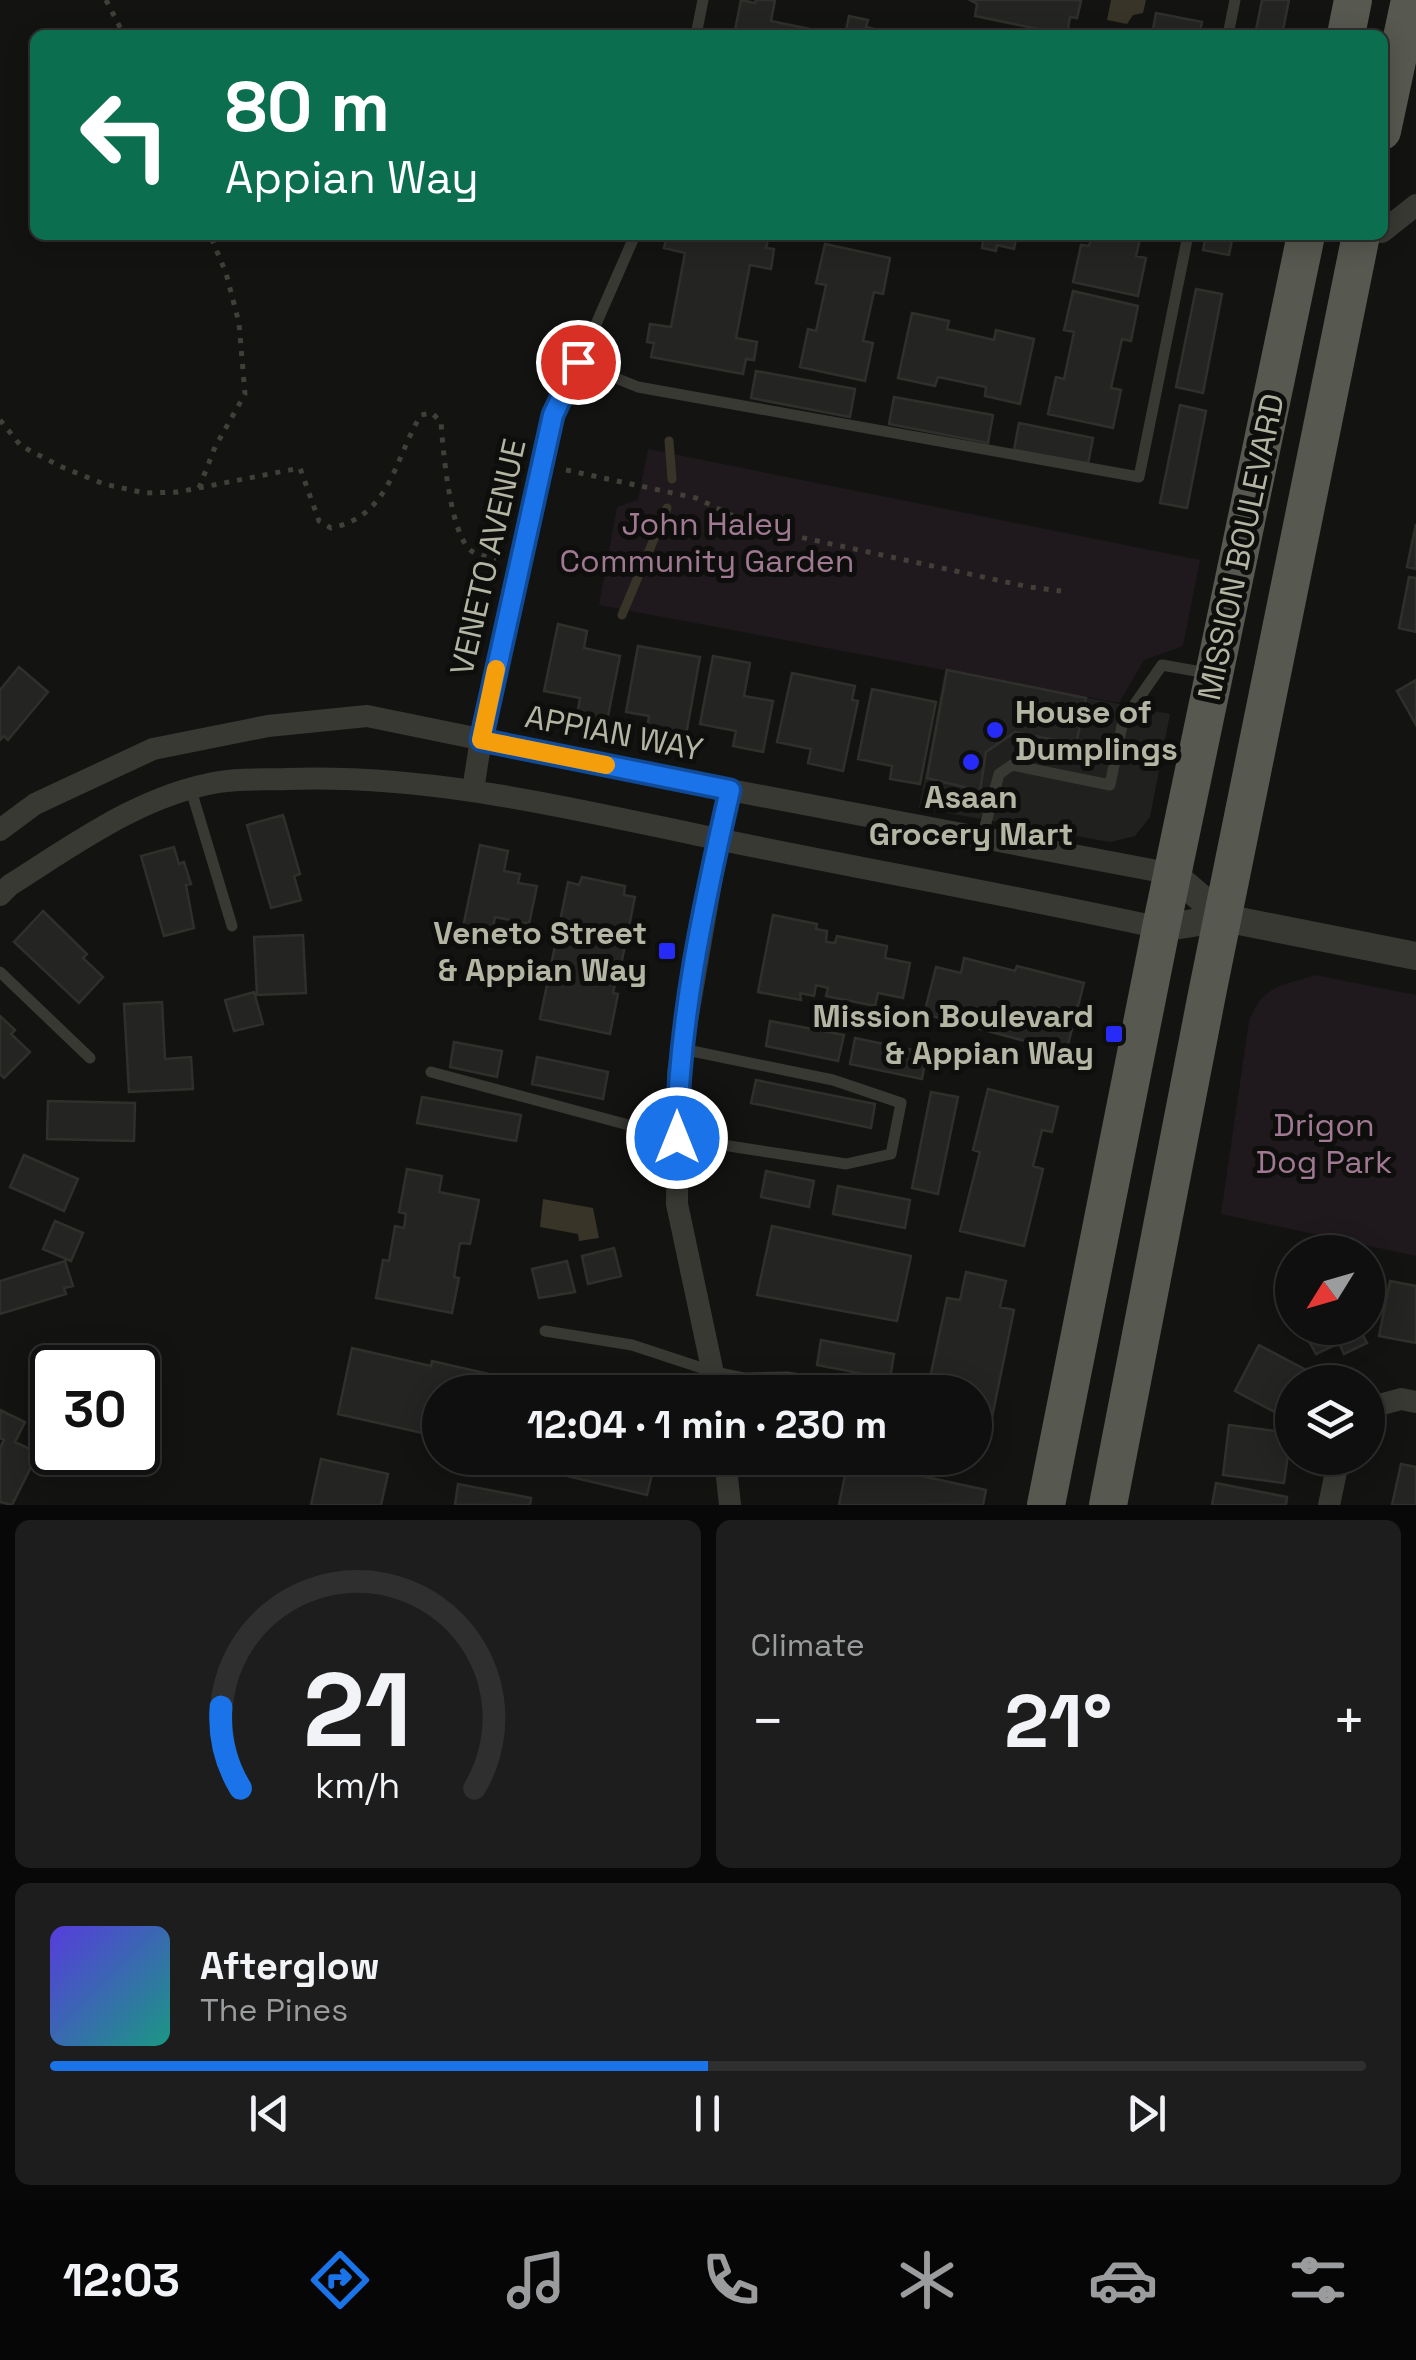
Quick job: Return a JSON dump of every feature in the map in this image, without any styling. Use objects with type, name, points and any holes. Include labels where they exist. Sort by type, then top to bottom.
[{"type":"main road","points":[[1347,30],[1353,0]]},
{"type":"main road","points":[[1388,106],[1412,6]]},
{"type":"main road","name":"MISSION BOULEVARD","points":[[1046,1505],[1161,928],[1305,240]]},
{"type":"main road","name":"MISSION BOULEVARD","points":[[1108,1505],[1224,918],[1370,240]]},
{"type":"street","points":[[1388,225],[1416,205]]},
{"type":"street","name":"VENETO AVENUE","points":[[473,790],[553,415],[578,362]]},
{"type":"street","name":"APPIAN WAY","points":[[0,830],[36,804],[153,748],[268,726],[367,716],[1173,874]]},
{"type":"street","points":[[0,895],[70,847],[144,805],[220,782],[345,777],[473,790],[558,804],[1161,928],[1224,918],[1416,956]]},
{"type":"street","points":[[714,1375],[677,1204],[678,1073],[730,790]]},
{"type":"street","points":[[1173,874],[1224,918]]},
{"type":"street","points":[[1385,1403],[1401,1399],[1416,1402]]},
{"type":"street","points":[[726,1475],[730,1505]]},
{"type":"street","points":[[1330,1505],[1336,1475]]},
{"type":"lane","points":[[697,30],[703,0]]},
{"type":"lane","points":[[1229,30],[1235,0]]},
{"type":"lane","name":"VENETO AVENUE","points":[[578,362],[633,240]]},
{"type":"lane","points":[[578,362],[638,388],[1139,477],[1187,240]]},
{"type":"lane","points":[[982,838],[999,774],[1012,765],[1110,784],[1124,721],[1162,664],[1215,674]]},
{"type":"lane","points":[[191,790],[232,926]]},
{"type":"lane","points":[[0,972],[90,1058]]},
{"type":"lane","points":[[431,1072],[677,1138],[846,1164],[891,1154],[901,1103],[833,1080],[682,1048]]},
{"type":"lane","points":[[545,1331],[632,1345],[700,1375]]},
{"type":"path","points":[[106,0],[121,30]]},
{"type":"path","points":[[199,488],[244,394],[239,323],[226,273],[212,240]]},
{"type":"path","points":[[0,420],[21,446],[104,484],[145,493],[199,488],[300,468],[319,521],[332,528],[349,525],[372,509],[387,491],[412,428],[421,415],[432,412],[441,422],[462,539],[471,552],[496,559]]},
{"type":"path","points":[[542,465],[696,498],[758,528],[1029,587],[1061,590]]},
{"type":"shaded area","points":[[1111,0],[1146,0],[1143,13],[1133,15],[1127,24],[1107,20]]},
{"type":"shaded area","points":[[945,670],[1170,714],[1150,817],[1135,836],[1110,842],[919,808]]},
{"type":"shaded area","points":[[543,1199],[593,1208],[599,1238],[579,1241],[578,1234],[540,1227]]},
{"type":"green space","name":"John Haley Community Garden","points":[[648,449],[1200,560],[1183,646],[1144,660],[1119,703],[599,605],[617,507],[638,500]]},
{"type":"green space","name":"Drigon Dog Park","points":[[1315,975],[1416,995],[1416,1256],[1385,1249],[1385,1235],[1318,1235],[1221,1214],[1249,1021],[1260,1000],[1283,985]]},
{"type":"building","points":[[741,0],[775,0],[771,21],[815,30],[735,30]]},
{"type":"building","points":[[970,0],[1081,1],[1077,18],[1070,17],[1068,30],[1043,30],[975,16],[977,4]]},
{"type":"building","points":[[1262,0],[1289,0],[1283,30],[1256,30]]},
{"type":"building","points":[[1156,13],[1202,22],[1200,30],[1153,30]]},
{"type":"building","points":[[849,16],[868,20],[866,27],[878,30],[846,30]]},
{"type":"building","points":[[666,240],[768,240],[766,248],[774,249],[771,269],[750,265],[736,338],[757,342],[754,360],[746,359],[743,374],[651,357],[654,343],[647,342],[650,324],[671,327],[685,253],[664,248]]},
{"type":"building","points":[[983,240],[1016,240],[1014,249],[997,245],[996,251],[982,248]]},
{"type":"building","points":[[1091,240],[1140,240],[1136,256],[1146,258],[1138,296],[1073,282],[1081,245],[1089,246]]},
{"type":"building","points":[[1205,240],[1232,240],[1229,255],[1203,250]]},
{"type":"building","points":[[825,244],[890,258],[883,294],[874,292],[863,341],[873,343],[865,381],[800,367],[808,329],[816,331],[826,285],[816,283]]},
{"type":"building","points":[[1196,289],[1222,294],[1203,393],[1176,387]]},
{"type":"building","points":[[1073,291],[1138,306],[1131,341],[1122,339],[1111,388],[1121,390],[1113,428],[1048,414],[1056,377],[1064,379],[1074,332],[1064,330]]},
{"type":"building","points":[[912,313],[949,321],[947,329],[994,340],[996,330],[1034,339],[1020,404],[985,396],[986,387],[938,377],[935,386],[898,378]]},
{"type":"building","points":[[756,371],[855,389],[850,417],[751,398]]},
{"type":"building","points":[[894,397],[993,415],[988,443],[889,424]]},
{"type":"building","points":[[1180,405],[1206,411],[1187,508],[1160,503]]},
{"type":"building","points":[[1019,423],[1093,438],[1088,464],[1014,450]]},
{"type":"building","points":[[1416,524],[1416,569],[1407,567]]},
{"type":"building","points":[[1409,577],[1416,578],[1416,632],[1399,628]]},
{"type":"building","points":[[558,624],[587,631],[584,648],[620,656],[607,721],[577,715],[580,698],[544,691]]},
{"type":"building","points":[[638,646],[700,657],[686,735],[647,729],[649,716],[626,712]]},
{"type":"building","points":[[713,656],[750,663],[744,696],[773,701],[763,752],[733,746],[736,731],[700,724]]},
{"type":"building","points":[[19,667],[48,692],[8,740],[4,736],[0,740],[0,690]]},
{"type":"building","points":[[947,670],[1086,698],[1076,744],[1015,732],[986,752],[980,791],[927,778]]},
{"type":"building","points":[[792,673],[855,686],[852,700],[858,701],[843,771],[808,763],[811,749],[777,742]]},
{"type":"building","points":[[1416,680],[1416,725],[1397,691]]},
{"type":"building","points":[[872,689],[936,702],[920,784],[890,779],[892,766],[858,759]]},
{"type":"building","points":[[283,815],[300,874],[294,876],[301,900],[271,908],[247,825]]},
{"type":"building","points":[[480,845],[508,851],[504,871],[520,874],[518,883],[537,886],[529,924],[495,917],[489,948],[460,942]]},
{"type":"building","points":[[174,847],[191,884],[186,885],[194,928],[164,936],[141,856]]},
{"type":"building","points":[[582,877],[625,886],[624,895],[635,897],[620,970],[611,969],[609,979],[616,980],[613,993],[618,994],[610,1034],[540,1019],[568,882],[579,885]]},
{"type":"building","points":[[43,911],[87,954],[83,958],[103,977],[79,1003],[14,942]]},
{"type":"building","points":[[773,915],[817,924],[816,929],[827,931],[826,942],[835,943],[837,936],[887,946],[885,958],[910,963],[903,998],[878,993],[875,1006],[826,996],[828,988],[816,985],[814,996],[800,993],[801,1000],[758,992]]},
{"type":"building","points":[[303,935],[306,993],[257,995],[254,937]]},
{"type":"building","points":[[964,958],[1084,983],[1066,1052],[924,1014],[936,967],[961,973]]},
{"type":"building","points":[[254,992],[263,1024],[234,1031],[225,1000]]},
{"type":"building","points":[[162,1002],[165,1059],[191,1057],[193,1089],[129,1092],[124,1004]]},
{"type":"building","points":[[0,1016],[15,1030],[11,1034],[30,1052],[4,1078],[0,1074]]},
{"type":"building","points":[[770,1021],[844,1035],[838,1061],[766,1046]]},
{"type":"building","points":[[855,1038],[927,1053],[922,1079],[850,1064]]},
{"type":"building","points":[[454,1042],[502,1051],[497,1077],[450,1067]]},
{"type":"building","points":[[537,1057],[608,1072],[603,1099],[532,1084]]},
{"type":"building","points":[[756,1080],[875,1104],[871,1128],[751,1103]]},
{"type":"building","points":[[988,1089],[1058,1107],[1052,1132],[1042,1130],[1033,1166],[1043,1169],[1024,1246],[960,1231],[980,1152],[973,1150]]},
{"type":"building","points":[[931,1092],[958,1097],[938,1194],[912,1188]]},
{"type":"building","points":[[422,1097],[521,1115],[516,1141],[417,1123]]},
{"type":"building","points":[[48,1101],[135,1103],[134,1141],[47,1139]]},
{"type":"building","points":[[24,1155],[78,1179],[64,1211],[10,1187]]},
{"type":"building","points":[[407,1169],[442,1176],[439,1192],[479,1200],[470,1244],[460,1243],[452,1313],[376,1298],[383,1260],[389,1261],[395,1226],[404,1228],[406,1214],[399,1212]]},
{"type":"building","points":[[766,1171],[814,1181],[809,1207],[761,1197]]},
{"type":"building","points":[[838,1186],[910,1200],[905,1228],[833,1214]]},
{"type":"building","points":[[55,1221],[83,1233],[71,1261],[43,1249]]},
{"type":"building","points":[[772,1226],[911,1256],[897,1321],[757,1295]]},
{"type":"building","points":[[614,1248],[621,1276],[588,1284],[582,1256]]},
{"type":"building","points":[[65,1261],[73,1286],[64,1288],[66,1294],[0,1314],[0,1281]]},
{"type":"building","points":[[567,1261],[575,1292],[539,1298],[532,1269]]},
{"type":"building","points":[[966,1272],[1006,1281],[1000,1307],[1014,1310],[992,1417],[992,1375],[931,1375],[947,1298],[960,1300]]},
{"type":"building","points":[[1390,1281],[1416,1286],[1416,1343],[1385,1337]]},
{"type":"building","points":[[821,1340],[894,1354],[891,1375],[817,1365]]},
{"type":"building","points":[[1259,1345],[1297,1365],[1275,1365],[1275,1412],[1235,1391]]},
{"type":"building","points":[[1311,1345],[1335,1345],[1316,1354]]},
{"type":"building","points":[[1340,1345],[1363,1345],[1344,1354]]},
{"type":"building","points":[[352,1348],[493,1375],[422,1375],[422,1433],[338,1414]]},
{"type":"building","points":[[0,1410],[25,1422],[15,1442],[30,1449],[30,1469],[12,1505],[0,1502],[0,1448],[4,1440],[0,1438]]},
{"type":"building","points":[[1229,1425],[1275,1431],[1275,1475],[1285,1475],[1284,1483],[1223,1475]]},
{"type":"building","points":[[321,1459],[388,1474],[381,1505],[311,1505]]},
{"type":"building","points":[[1401,1464],[1416,1467],[1416,1505],[1392,1505]]},
{"type":"building","points":[[563,1475],[652,1475],[647,1495]]},
{"type":"building","points":[[845,1475],[917,1475],[986,1490],[983,1505],[839,1505]]},
{"type":"building","points":[[1216,1483],[1287,1497],[1286,1505],[1212,1505]]},
{"type":"building","points":[[458,1484],[531,1498],[530,1505],[455,1505]]},
{"type":"waterway","points":[[669,441],[672,479]]},
{"type":"waterway","points":[[622,615],[667,508]]},
{"type":"slow traffic","points":[[496,669],[481,740],[606,765]]},
{"type":"place","name":"House of Dumplings","points":[[995,730]]},
{"type":"place","name":"Asaan Grocery Mart","points":[[971,762]]},
{"type":"place","name":"Veneto Street & Appian Way","points":[[667,951]]},
{"type":"place","name":"Mission Boulevard & Appian Way","points":[[1114,1034]]},
{"type":"route","points":[[578,362],[553,415],[481,740],[730,790],[712,870],[678,1073],[677,1138]]}]
